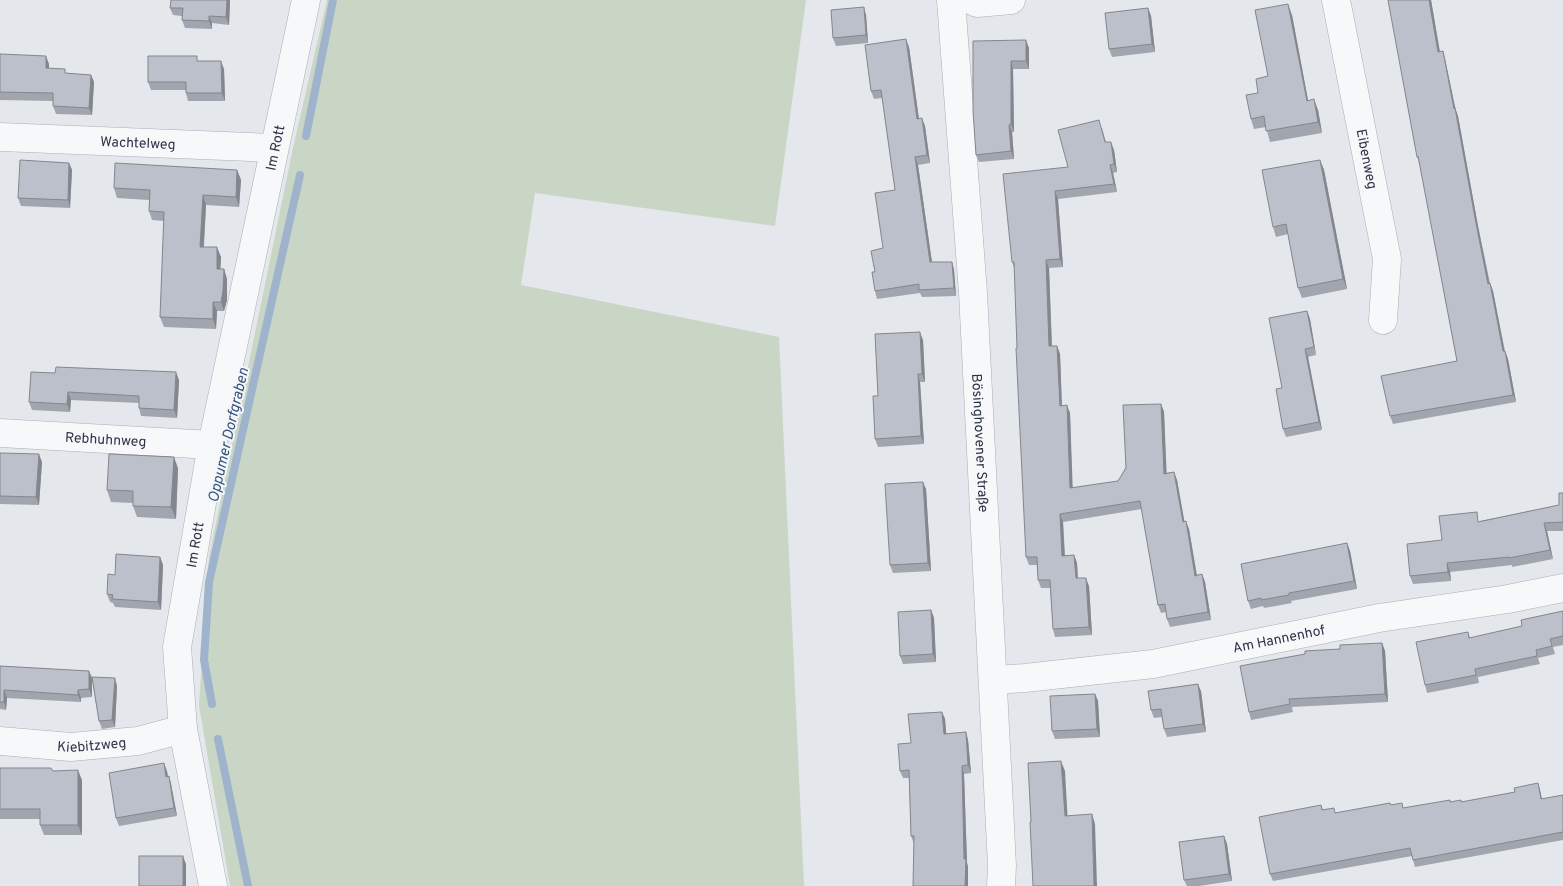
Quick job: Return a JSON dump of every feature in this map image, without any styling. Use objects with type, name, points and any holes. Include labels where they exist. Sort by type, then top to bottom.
[{"type":"street","name":"Im Rott","points":[[213,886],[183,729],[177,647],[212,445],[306,0]]},
{"type":"street","name":"Bösinghovener Straße","points":[[951,0],[974,293],[1002,856],[1001,886]]},
{"type":"street","points":[[971,0],[977,3],[1011,0]]},
{"type":"street","name":"Eibenweg","points":[[1336,0],[1387,259],[1383,320]]},
{"type":"street","name":"Wachtelweg","points":[[0,137],[274,148]]},
{"type":"street","name":"Rebhuhnweg","points":[[0,433],[212,445]]},
{"type":"street","name":"Am Hannenhof","points":[[993,680],[1153,664],[1379,618],[1563,588]]},
{"type":"street","name":"Kiebitzweg","points":[[0,741],[71,747],[138,741],[183,729]]},
{"type":"green space","points":[[327,0],[806,0],[775,226],[535,193],[521,285],[779,337],[804,886],[230,886],[199,706],[209,557],[293,148]]},
{"type":"building","points":[[171,0],[227,0],[226,17],[209,16],[209,21],[182,20],[183,8],[170,8]]},
{"type":"building","points":[[1388,0],[1429,0],[1438,52],[1443,51],[1488,284],[1490,283],[1513,395],[1390,416],[1381,376],[1457,361]]},
{"type":"building","points":[[1288,4],[1307,101],[1314,99],[1318,122],[1266,131],[1264,116],[1251,119],[1246,95],[1258,93],[1256,79],[1268,76],[1255,10]]},
{"type":"building","points":[[864,7],[866,35],[833,38],[831,10]]},
{"type":"building","points":[[1148,8],[1152,44],[1109,49],[1105,13]]},
{"type":"building","points":[[906,39],[917,119],[922,118],[927,155],[915,157],[930,262],[952,262],[954,288],[919,290],[919,284],[875,291],[872,272],[875,272],[871,251],[883,248],[875,193],[895,190],[881,90],[871,91],[865,45]]},
{"type":"building","points":[[1026,40],[1026,61],[1011,61],[1011,124],[1009,125],[1011,151],[976,155],[973,111],[973,41]]},
{"type":"building","points":[[0,54],[46,56],[46,68],[65,69],[65,73],[91,75],[89,108],[53,106],[53,93],[0,92]]},
{"type":"building","points":[[148,56],[197,56],[197,61],[221,61],[222,93],[186,93],[186,82],[148,82]]},
{"type":"building","points":[[1099,120],[1105,142],[1111,142],[1114,164],[1110,165],[1114,184],[1055,191],[1060,259],[1046,260],[1049,346],[1057,346],[1060,406],[1067,405],[1070,488],[1118,481],[1126,468],[1123,405],[1161,404],[1164,474],[1174,472],[1183,522],[1186,521],[1195,576],[1202,574],[1208,612],[1167,619],[1165,604],[1158,605],[1140,501],[1060,514],[1062,556],[1074,555],[1076,578],[1086,578],[1089,627],[1053,629],[1050,580],[1038,580],[1037,557],[1026,557],[1014,262],[1012,262],[1003,174],[1068,167],[1058,130]]},
{"type":"building","points":[[20,160],[69,163],[68,200],[18,198]]},
{"type":"building","points":[[1320,160],[1343,279],[1298,288],[1286,224],[1273,227],[1262,170]]},
{"type":"building","points":[[115,163],[237,170],[236,197],[203,195],[200,247],[217,247],[217,269],[224,269],[221,302],[213,302],[213,319],[160,317],[164,212],[149,211],[150,190],[114,188]]},
{"type":"building","points":[[1307,311],[1314,347],[1305,349],[1319,422],[1283,429],[1276,389],[1282,388],[1269,318]]},
{"type":"building","points":[[920,332],[922,374],[918,374],[921,436],[875,439],[873,396],[878,396],[875,334]]},
{"type":"building","points":[[56,367],[176,372],[174,410],[139,408],[139,396],[68,392],[67,404],[29,402],[31,372],[55,373]]},
{"type":"building","points":[[0,453],[39,454],[36,497],[0,496]]},
{"type":"building","points":[[109,454],[174,457],[171,507],[133,506],[133,491],[107,490]]},
{"type":"building","points":[[923,482],[928,563],[890,565],[885,484]]},
{"type":"building","points":[[1559,493],[1563,493],[1563,522],[1544,523],[1550,550],[1509,558],[1447,563],[1448,572],[1410,576],[1407,544],[1442,540],[1439,516],[1477,512],[1478,522],[1559,505]]},
{"type":"building","points":[[1347,543],[1354,581],[1289,593],[1289,595],[1248,601],[1241,564]]},
{"type":"building","points":[[116,554],[160,557],[158,602],[112,599],[113,595],[107,594],[108,574],[115,575]]},
{"type":"building","points":[[931,610],[933,654],[900,656],[898,612]]},
{"type":"building","points":[[1563,611],[1563,636],[1550,639],[1552,646],[1536,650],[1537,656],[1475,669],[1476,675],[1425,685],[1416,642],[1468,632],[1469,638],[1522,626],[1521,620]]},
{"type":"building","points":[[1382,643],[1385,694],[1289,699],[1290,704],[1249,712],[1240,666],[1305,654],[1305,651],[1340,649],[1340,645]]},
{"type":"building","points":[[0,666],[89,671],[89,689],[78,690],[78,695],[4,690],[4,702],[0,702]]},
{"type":"building","points":[[92,677],[115,678],[112,720],[99,721]]},
{"type":"building","points":[[1198,684],[1203,724],[1164,729],[1161,709],[1151,710],[1148,691]]},
{"type":"building","points":[[1095,694],[1097,729],[1052,731],[1050,696]]},
{"type":"building","points":[[942,712],[944,734],[966,732],[968,765],[962,766],[964,859],[966,859],[965,886],[913,886],[914,836],[911,836],[909,770],[900,771],[898,744],[911,743],[908,714]]},
{"type":"building","points":[[1061,761],[1065,816],[1092,814],[1094,886],[1033,886],[1028,763]]},
{"type":"building","points":[[164,763],[166,777],[169,776],[174,808],[116,818],[109,773]]},
{"type":"building","points":[[0,768],[51,768],[53,771],[78,770],[78,825],[40,825],[40,809],[0,809]]},
{"type":"building","points":[[1538,783],[1541,799],[1563,795],[1563,832],[1413,860],[1410,848],[1270,874],[1259,817],[1321,805],[1322,810],[1334,808],[1335,813],[1390,803],[1391,805],[1402,803],[1403,808],[1450,800],[1450,802],[1461,800],[1461,802],[1515,792],[1514,788]]},
{"type":"building","points":[[1224,836],[1229,874],[1184,880],[1179,842]]},
{"type":"building","points":[[139,856],[183,856],[183,886],[139,886]]},
{"type":"waterway","name":"Oppumer Dorfgraben","points":[[306,136],[333,0]]},
{"type":"waterway","name":"Oppumer Dorfgraben","points":[[212,704],[204,660],[209,582],[300,175]]},
{"type":"waterway","name":"Oppumer Dorfgraben","points":[[218,739],[248,886]]}]
